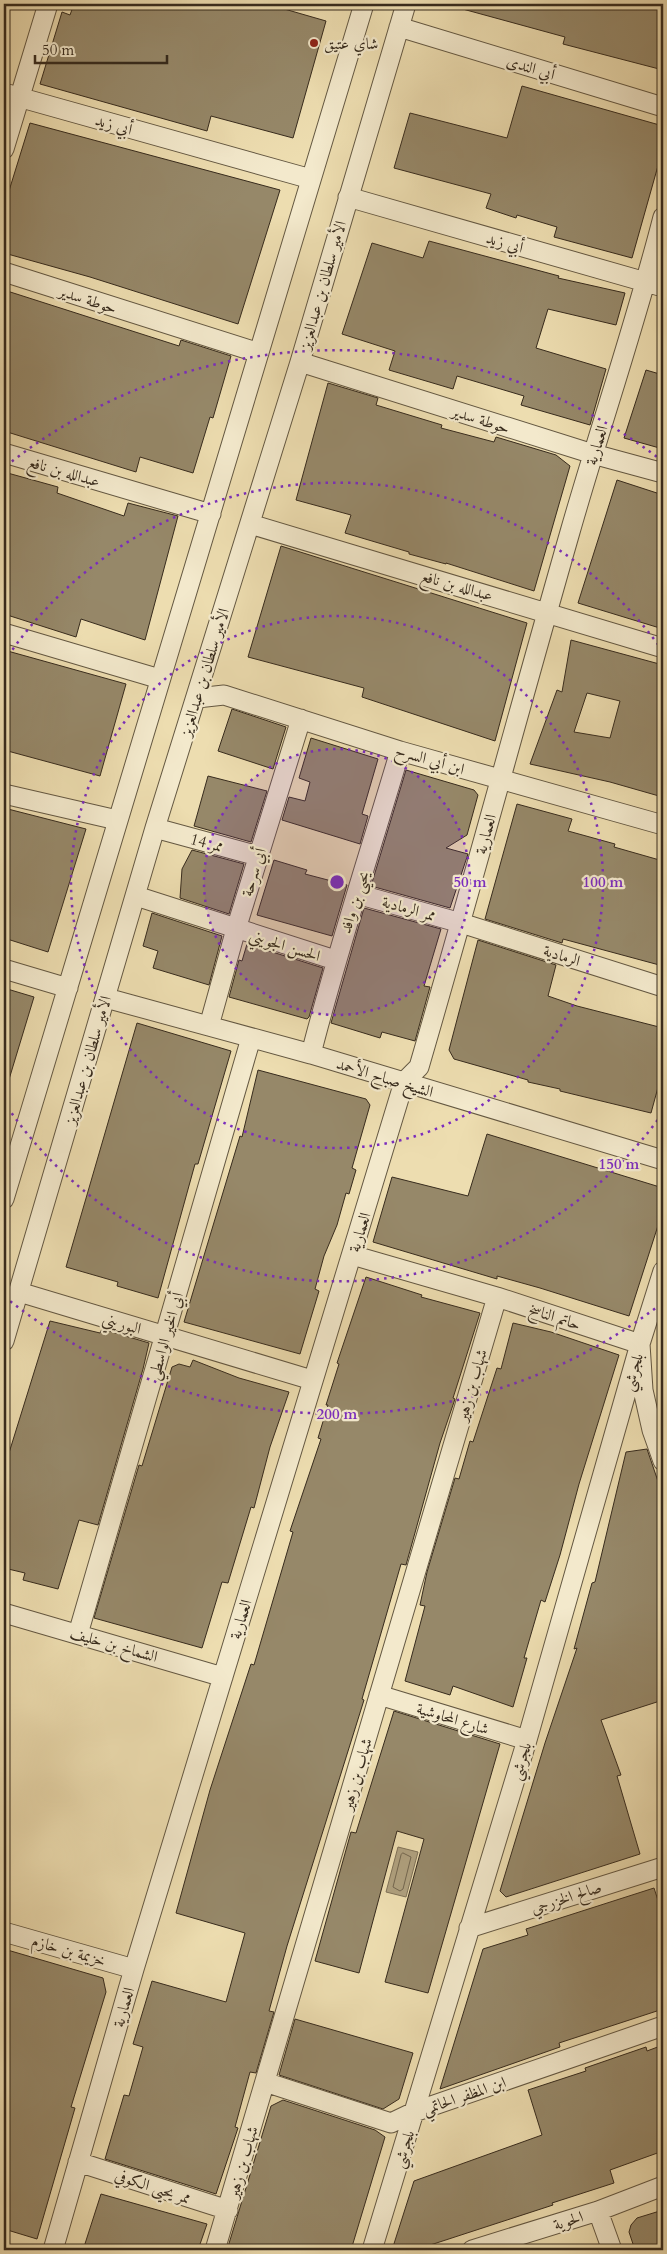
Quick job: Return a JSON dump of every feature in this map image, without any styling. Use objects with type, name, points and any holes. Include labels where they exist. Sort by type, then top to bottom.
[{"type":"street","points":[[4,149],[11,95],[48,4]]},
{"type":"street","name":"الأمير سلطان بن عبدالعزيز","points":[[4,1341],[155,828],[300,362],[406,4]]},
{"type":"street","points":[[4,1199],[10,1156],[68,988],[116,820],[211,514],[311,179],[359,5]]},
{"type":"street","name":"أبي الندى","points":[[399,27],[663,107]]},
{"type":"street","name":"أبي زيد","points":[[11,95],[311,179]]},
{"type":"street","name":"أبي زيد","points":[[348,197],[655,285]]},
{"type":"street","name":"العمارية","points":[[53,2250],[134,1969],[404,1082],[419,1067],[592,454],[655,285],[663,217]]},
{"type":"street","name":"حوطة سدير","points":[[4,272],[258,353]]},
{"type":"street","name":"حوطة سدير","points":[[300,362],[592,454],[663,473]]},
{"type":"street","name":"عبدالله بن نافع","points":[[4,453],[211,514]]},
{"type":"street","name":"عبدالله بن نافع","points":[[250,524],[663,648]]},
{"type":"street","points":[[4,633],[160,679]]},
{"type":"street","name":"ابن أبي السرح","points":[[197,698],[224,696],[400,750],[663,825]]},
{"type":"street","name":"أبي سرحة","points":[[209,1026],[236,929],[301,719]]},
{"type":"street","name":"يحيى بن وافد","points":[[311,1054],[335,960],[357,894],[400,750]]},
{"type":"street","points":[[4,794],[116,820]]},
{"type":"street","name":"ممر 14","points":[[155,828],[258,856]]},
{"type":"street","name":"ممر الرمادية","points":[[357,894],[461,923]]},
{"type":"street","name":"الحسن الجويني","points":[[136,896],[335,960]]},
{"type":"street","name":"الرمادية","points":[[461,923],[663,987]]},
{"type":"street","points":[[4,969],[68,988]]},
{"type":"street","name":"الشيخ صباح الأحمد","points":[[106,998],[311,1054],[663,1160]]},
{"type":"street","name":"أبي الخير الواسطي","points":[[78,1634],[251,1038]]},
{"type":"street","name":"حاتم الناسخ","points":[[352,1255],[497,1297],[640,1344]]},
{"type":"street","name":"بلجرشي","points":[[372,2250],[527,1740],[640,1344],[663,1271]]},
{"type":"street","name":"البوريني","points":[[19,1292],[312,1380]]},
{"type":"street","name":"شهاب بن زهير","points":[[215,2250],[497,1297]]},
{"type":"street","points":[[640,1344],[643,1390],[652,1430],[663,1462]]},
{"type":"street","name":"الشماخ بن خليف","points":[[4,1614],[223,1677]]},
{"type":"street","name":"شارع المحاوشية","points":[[379,1695],[527,1740]]},
{"type":"street","name":"صالح الخزرجي","points":[[469,1928],[663,1867]]},
{"type":"street","name":"خزيمة بن خازم","points":[[4,1932],[134,1969]]},
{"type":"street","name":"ابن المظفر الحاتمي","points":[[265,2082],[391,2123],[414,2112],[663,2026]]},
{"type":"street","name":"ممر يحيى الكوفي","points":[[78,2162],[228,2210]]},
{"type":"street","name":"الحوية","points":[[472,2250],[598,2211],[663,2186]]},
{"type":"street","points":[[598,2211],[612,2250]]},
{"type":"water","points":[[398,1847],[418,1852],[406,1897],[386,1892]]},
{"type":"building","points":[[74,4],[267,4],[326,21],[293,138],[211,116],[207,131],[40,84],[62,12],[70,15]]},
{"type":"building","points":[[459,4],[663,4],[663,70],[563,44],[565,37],[459,8]]},
{"type":"building","points":[[522,86],[663,126],[663,148],[632,258],[554,237],[557,227],[517,215],[516,218],[486,208],[491,194],[394,168],[410,113],[507,138]]},
{"type":"building","points":[[30,123],[280,190],[238,324],[90,277],[4,253],[4,207]]},
{"type":"building","points":[[429,241],[559,276],[558,278],[625,293],[616,325],[548,309],[536,348],[606,369],[590,425],[521,405],[524,396],[457,376],[453,389],[389,370],[395,351],[342,334],[372,243],[423,258]]},
{"type":"building","points":[[4,290],[179,346],[181,340],[231,356],[213,418],[210,417],[193,473],[140,457],[136,472],[4,431]]},
{"type":"building","points":[[646,370],[663,375],[663,449],[624,438]]},
{"type":"building","points":[[328,383],[378,398],[376,405],[442,425],[441,428],[494,442],[496,437],[556,455],[570,466],[534,591],[345,533],[351,515],[296,500]]},
{"type":"building","points":[[4,472],[58,487],[57,493],[124,516],[128,503],[178,516],[145,640],[81,619],[76,637],[4,614]]},
{"type":"building","points":[[617,480],[663,495],[663,629],[578,603]]},
{"type":"building","points":[[281,546],[527,623],[495,741],[362,697],[364,688],[248,657]]},
{"type":"building","points":[[571,640],[663,665],[663,755],[658,755],[659,796],[610,782],[530,764],[557,690],[562,692]],"holes":[[[587,693],[620,701],[610,738],[574,732]]]},
{"type":"building","points":[[4,650],[126,684],[100,776],[4,750]]},
{"type":"building","points":[[232,709],[286,727],[273,769],[218,751]]},
{"type":"building","points":[[311,738],[378,759],[362,814],[368,816],[360,844],[282,820],[289,797],[305,801],[310,782],[299,778]]},
{"type":"building","points":[[406,770],[474,790],[478,795],[467,835],[446,848],[468,854],[450,908],[371,886]]},
{"type":"building","points":[[208,776],[267,791],[251,842],[194,826]]},
{"type":"building","points":[[517,804],[572,819],[568,831],[615,844],[614,847],[663,861],[663,966],[563,939],[562,943],[485,919]]},
{"type":"building","points":[[4,808],[86,829],[48,952],[4,938]]},
{"type":"building","points":[[192,850],[244,864],[229,914],[180,898],[182,869]]},
{"type":"building","points":[[274,860],[307,870],[305,874],[347,885],[332,936],[257,915]]},
{"type":"building","points":[[364,908],[441,929],[424,986],[430,987],[415,1041],[382,1032],[380,1038],[331,1023]]},
{"type":"building","points":[[152,913],[222,936],[209,985],[153,968],[158,951],[143,946]]},
{"type":"building","points":[[478,940],[556,965],[548,996],[577,1006],[663,1028],[663,1069],[651,1113],[560,1091],[560,1089],[528,1082],[528,1080],[454,1059],[449,1050]]},
{"type":"building","points":[[247,944],[323,968],[307,1019],[229,997],[239,960],[242,961]]},
{"type":"building","points":[[4,988],[34,997],[7,1086],[4,1086]]},
{"type":"building","points":[[137,1023],[231,1051],[198,1164],[195,1164],[158,1298],[117,1286],[118,1282],[66,1267]]},
{"type":"building","points":[[258,1070],[366,1099],[370,1105],[352,1168],[356,1170],[349,1194],[346,1193],[337,1225],[324,1256],[315,1289],[319,1291],[300,1354],[184,1322],[240,1136],[242,1137]]},
{"type":"building","points":[[487,1134],[663,1188],[663,1210],[629,1316],[540,1288],[497,1276],[497,1279],[373,1242],[392,1177],[468,1196]]},
{"type":"building","points":[[366,1277],[422,1295],[421,1297],[480,1313],[453,1398],[455,1399],[440,1443],[406,1565],[401,1564],[362,1699],[364,1700],[287,1946],[269,2011],[274,2012],[256,2073],[250,2072],[235,2127],[238,2128],[216,2194],[105,2159],[124,2095],[129,2096],[143,2047],[133,2044],[152,1981],[226,2002],[245,1933],[176,1913],[210,1790],[251,1664],[254,1665],[293,1532],[290,1531],[321,1439],[318,1438],[339,1364],[337,1363]]},
{"type":"building","points":[[50,1321],[100,1333],[102,1329],[149,1343],[98,1525],[79,1520],[58,1589],[23,1580],[25,1573],[4,1568],[4,1469]]},
{"type":"building","points":[[513,1323],[551,1332],[619,1355],[545,1602],[541,1600],[524,1658],[527,1658],[513,1707],[453,1686],[450,1695],[405,1681],[425,1606],[420,1605],[427,1572],[455,1478],[459,1479],[470,1441],[473,1442],[497,1368],[501,1369]]},
{"type":"building","points":[[193,1360],[239,1378],[289,1392],[270,1447],[254,1508],[251,1507],[228,1583],[222,1582],[202,1648],[94,1618],[139,1465],[142,1466],[172,1367],[179,1364],[190,1367]]},
{"type":"building","points":[[647,1449],[663,1496],[663,1700],[601,1720],[621,1775],[617,1776],[640,1854],[506,1897],[500,1891],[545,1743],[577,1648],[574,1649],[592,1583],[595,1582],[626,1452]]},
{"type":"building","points":[[394,1711],[500,1744],[428,1993],[385,1982],[424,1839],[397,1831],[359,1973],[315,1961],[351,1832],[356,1833]]},
{"type":"building","points":[[654,1888],[663,1916],[663,2009],[559,2043],[560,2047],[440,2089],[483,1949],[528,1935],[526,1929]]},
{"type":"building","points":[[4,1949],[103,1978],[106,1992],[71,2107],[75,2108],[37,2239],[4,2229]]},
{"type":"building","points":[[295,2019],[413,2053],[399,2099],[383,2109],[279,2075]]},
{"type":"building","points":[[663,2045],[663,2151],[610,2170],[614,2183],[415,2250],[392,2250],[414,2181],[542,2135],[528,2090],[586,2071],[585,2068],[646,2047],[647,2051]]},
{"type":"building","points":[[283,2100],[375,2130],[385,2137],[351,2250],[227,2250],[271,2106]]},
{"type":"building","points":[[101,2194],[207,2224],[198,2250],[83,2250]]},
{"type":"building","points":[[663,2210],[663,2250],[635,2250],[629,2232],[631,2225],[637,2218]]},
{"type":"place","name":"شاي عتيق","points":[[314,43]]}]
